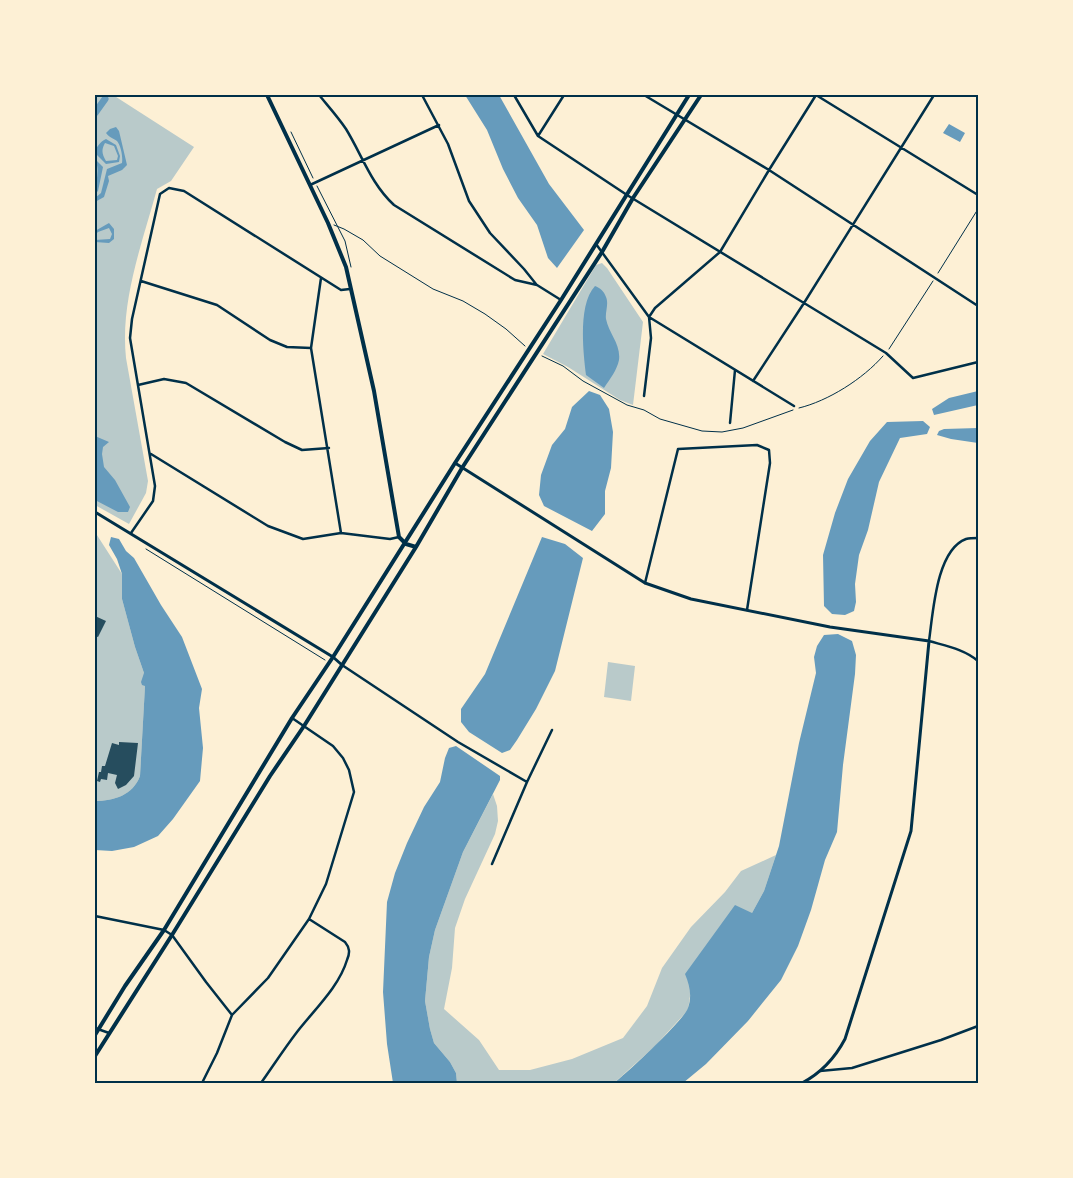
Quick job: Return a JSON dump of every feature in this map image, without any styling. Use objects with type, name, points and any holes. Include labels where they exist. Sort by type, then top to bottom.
[{"type":"main road","points":[[267,95],[339,246],[351,288],[374,391],[399,537],[406,544],[416,546]]},
{"type":"main road","points":[[95,1035],[125,986],[164,930],[292,718],[406,544],[689,95]]},
{"type":"main road","points":[[95,1056],[270,776],[304,726],[416,546],[462,468],[602,252],[633,198],[700,95]]},
{"type":"street","points":[[319,95],[346,129],[382,194],[394,205],[450,242],[514,280],[537,285]]},
{"type":"street","points":[[422,95],[439,125],[469,201],[490,234],[537,285],[561,300]]},
{"type":"street","points":[[514,95],[538,136],[627,195],[886,353],[913,378],[978,362]]},
{"type":"street","points":[[538,136],[564,95]]},
{"type":"street","points":[[644,95],[768,170],[978,306]]},
{"type":"street","points":[[644,396],[651,338],[650,316],[655,308],[720,252],[768,170],[816,95],[978,195]]},
{"type":"street","points":[[752,381],[804,303],[934,95]]},
{"type":"street","points":[[310,185],[439,125]]},
{"type":"street","points":[[131,534],[153,501],[155,486],[130,338],[132,318],[160,194],[169,188],[184,191],[341,290],[351,288]]},
{"type":"street","points":[[596,244],[650,316],[794,406]]},
{"type":"street","points":[[321,278],[311,348],[329,448],[341,533]]},
{"type":"street","points":[[141,281],[217,304],[270,340],[287,347],[311,348]]},
{"type":"street","points":[[730,423],[735,370]]},
{"type":"street","points":[[138,385],[164,379],[186,382],[285,442],[302,450],[329,448]]},
{"type":"street","points":[[645,583],[678,449],[757,445],[769,450],[770,463],[747,610]]},
{"type":"street","points":[[151,454],[268,526],[303,539],[341,533],[390,539],[399,537]]},
{"type":"street","points":[[456,464],[645,583],[691,599],[830,627],[928,641],[952,647],[971,655],[978,661]]},
{"type":"street","points":[[95,512],[333,657],[342,665],[458,742],[527,782]]},
{"type":"street","points":[[802,1083],[820,1071],[836,1055],[845,1039],[911,831],[928,641],[941,570],[951,551],[965,540],[978,538]]},
{"type":"street","points":[[202,1083],[217,1054],[232,1015],[268,978],[309,919],[326,884],[354,792],[349,770],[343,758],[333,746],[292,718]]},
{"type":"street","points":[[492,864],[527,782],[552,730]]},
{"type":"street","points":[[95,916],[164,930],[172,935],[232,1015]]},
{"type":"street","points":[[261,1083],[295,1034],[335,984],[347,962],[349,947],[345,942],[309,919]]},
{"type":"street","points":[[820,1071],[852,1068],[941,1040],[978,1026]]},
{"type":"street","points":[[97,1029],[109,1033]]},
{"type":"path","points":[[290,130],[336,226]]},
{"type":"path","points":[[536,353],[562,366],[584,381],[627,405],[644,410],[666,421],[702,430],[722,432],[772,419],[790,410],[821,401],[875,365],[886,353],[978,209]]},
{"type":"path","points":[[328,222],[362,240],[380,256],[428,286],[463,301],[485,314],[529,350]]},
{"type":"path","points":[[144,548],[325,660]]},
{"type":"shaded area","points":[[95,95],[113,95],[194,147],[171,181],[157,189],[129,294],[126,315],[126,358],[148,481],[146,493],[129,524],[95,505]]},
{"type":"shaded area","points":[[602,263],[643,322],[633,405],[620,400],[568,367],[543,354],[596,265]]},
{"type":"shaded area","points":[[95,532],[122,574],[122,599],[144,673],[145,686],[140,776],[137,783],[122,796],[109,800],[95,801]]},
{"type":"shaded area","points":[[608,662],[635,666],[631,701],[604,697]]},
{"type":"shaded area","points":[[493,794],[497,806],[498,821],[495,834],[465,899],[455,928],[452,968],[444,1009],[479,1040],[499,1070],[530,1070],[572,1059],[623,1038],[647,1006],[662,968],[691,927],[725,892],[741,871],[776,855],[764,891],[752,913],[691,989],[688,1010],[655,1046],[614,1083],[457,1083],[456,1073],[450,1062],[434,1043],[425,1001],[429,957],[435,930],[463,852]]},
{"type":"water","points":[[465,95],[499,95],[549,184],[584,230],[557,268],[548,258],[537,225],[518,198],[503,169],[487,130]]},
{"type":"water","points":[[949,124],[965,133],[960,142],[943,133]]},
{"type":"water","points":[[116,127],[119,131],[127,165],[122,170],[108,176],[109,181],[104,197],[95,202],[95,198],[101,193],[107,169],[122,163],[117,141],[106,133]]},
{"type":"water","points":[[106,139],[116,145],[120,156],[119,162],[106,164],[95,153],[100,143]],"holes":[[[105,143],[114,146],[118,156],[117,160],[106,161],[102,152]]]},
{"type":"water","points":[[96,162],[103,167],[98,191],[95,194]]},
{"type":"water","points":[[109,223],[114,229],[114,239],[109,243],[95,242],[95,240],[110,239],[112,234],[109,228],[95,235],[95,231]]},
{"type":"water","points":[[595,286],[602,290],[606,297],[606,319],[617,344],[619,354],[617,367],[604,388],[586,375],[584,354],[584,316],[586,304]]},
{"type":"water","points":[[589,391],[600,395],[609,409],[613,432],[611,468],[605,491],[605,514],[592,531],[544,506],[539,495],[541,475],[552,445],[565,429],[572,407]]},
{"type":"water","points":[[978,391],[978,405],[934,415],[932,409],[949,398]]},
{"type":"water","points":[[923,421],[930,427],[927,434],[900,438],[879,482],[868,530],[859,555],[854,611],[845,615],[832,614],[824,606],[823,555],[835,513],[848,479],[870,441],[887,422]]},
{"type":"water","points":[[978,428],[978,443],[937,435],[939,431],[944,429]]},
{"type":"water","points":[[95,436],[109,442],[103,447],[104,467],[115,480],[130,507],[128,512],[118,512],[95,500]]},
{"type":"water","points":[[111,537],[119,539],[126,551],[134,558],[182,637],[202,689],[199,708],[203,748],[200,781],[173,819],[158,836],[134,847],[112,851],[95,850],[95,801],[109,800],[122,796],[137,783],[140,776],[145,686],[141,682],[144,673],[122,599],[122,574],[117,559],[109,545]]},
{"type":"water","points":[[542,537],[565,544],[583,558],[555,671],[536,709],[517,740],[510,750],[502,753],[469,732],[461,722],[461,709],[485,674]]},
{"type":"water","points":[[838,634],[852,641],[856,655],[837,832],[825,860],[811,910],[798,946],[781,980],[748,1021],[706,1064],[683,1083],[614,1083],[654,1046],[684,1014],[688,1008],[690,995],[685,974],[735,905],[752,913],[764,891],[779,846],[799,743],[816,673],[814,657],[817,646],[824,635]]},
{"type":"water","points":[[456,746],[500,776],[500,780],[463,852],[435,930],[429,957],[425,1001],[430,1029],[434,1043],[450,1062],[456,1073],[457,1083],[393,1083],[387,1044],[383,992],[387,902],[395,873],[407,843],[424,807],[440,782],[449,748]]},
{"type":"building","points":[[95,616],[106,621],[98,637],[95,636]]},
{"type":"building","points":[[119,742],[138,743],[134,776],[126,785],[118,789],[115,783],[117,775],[108,773],[107,780],[101,779],[100,782],[97,781],[102,766],[105,766],[112,743],[119,745]]},
{"type":"waterway","points":[[95,113],[105,99]]}]
